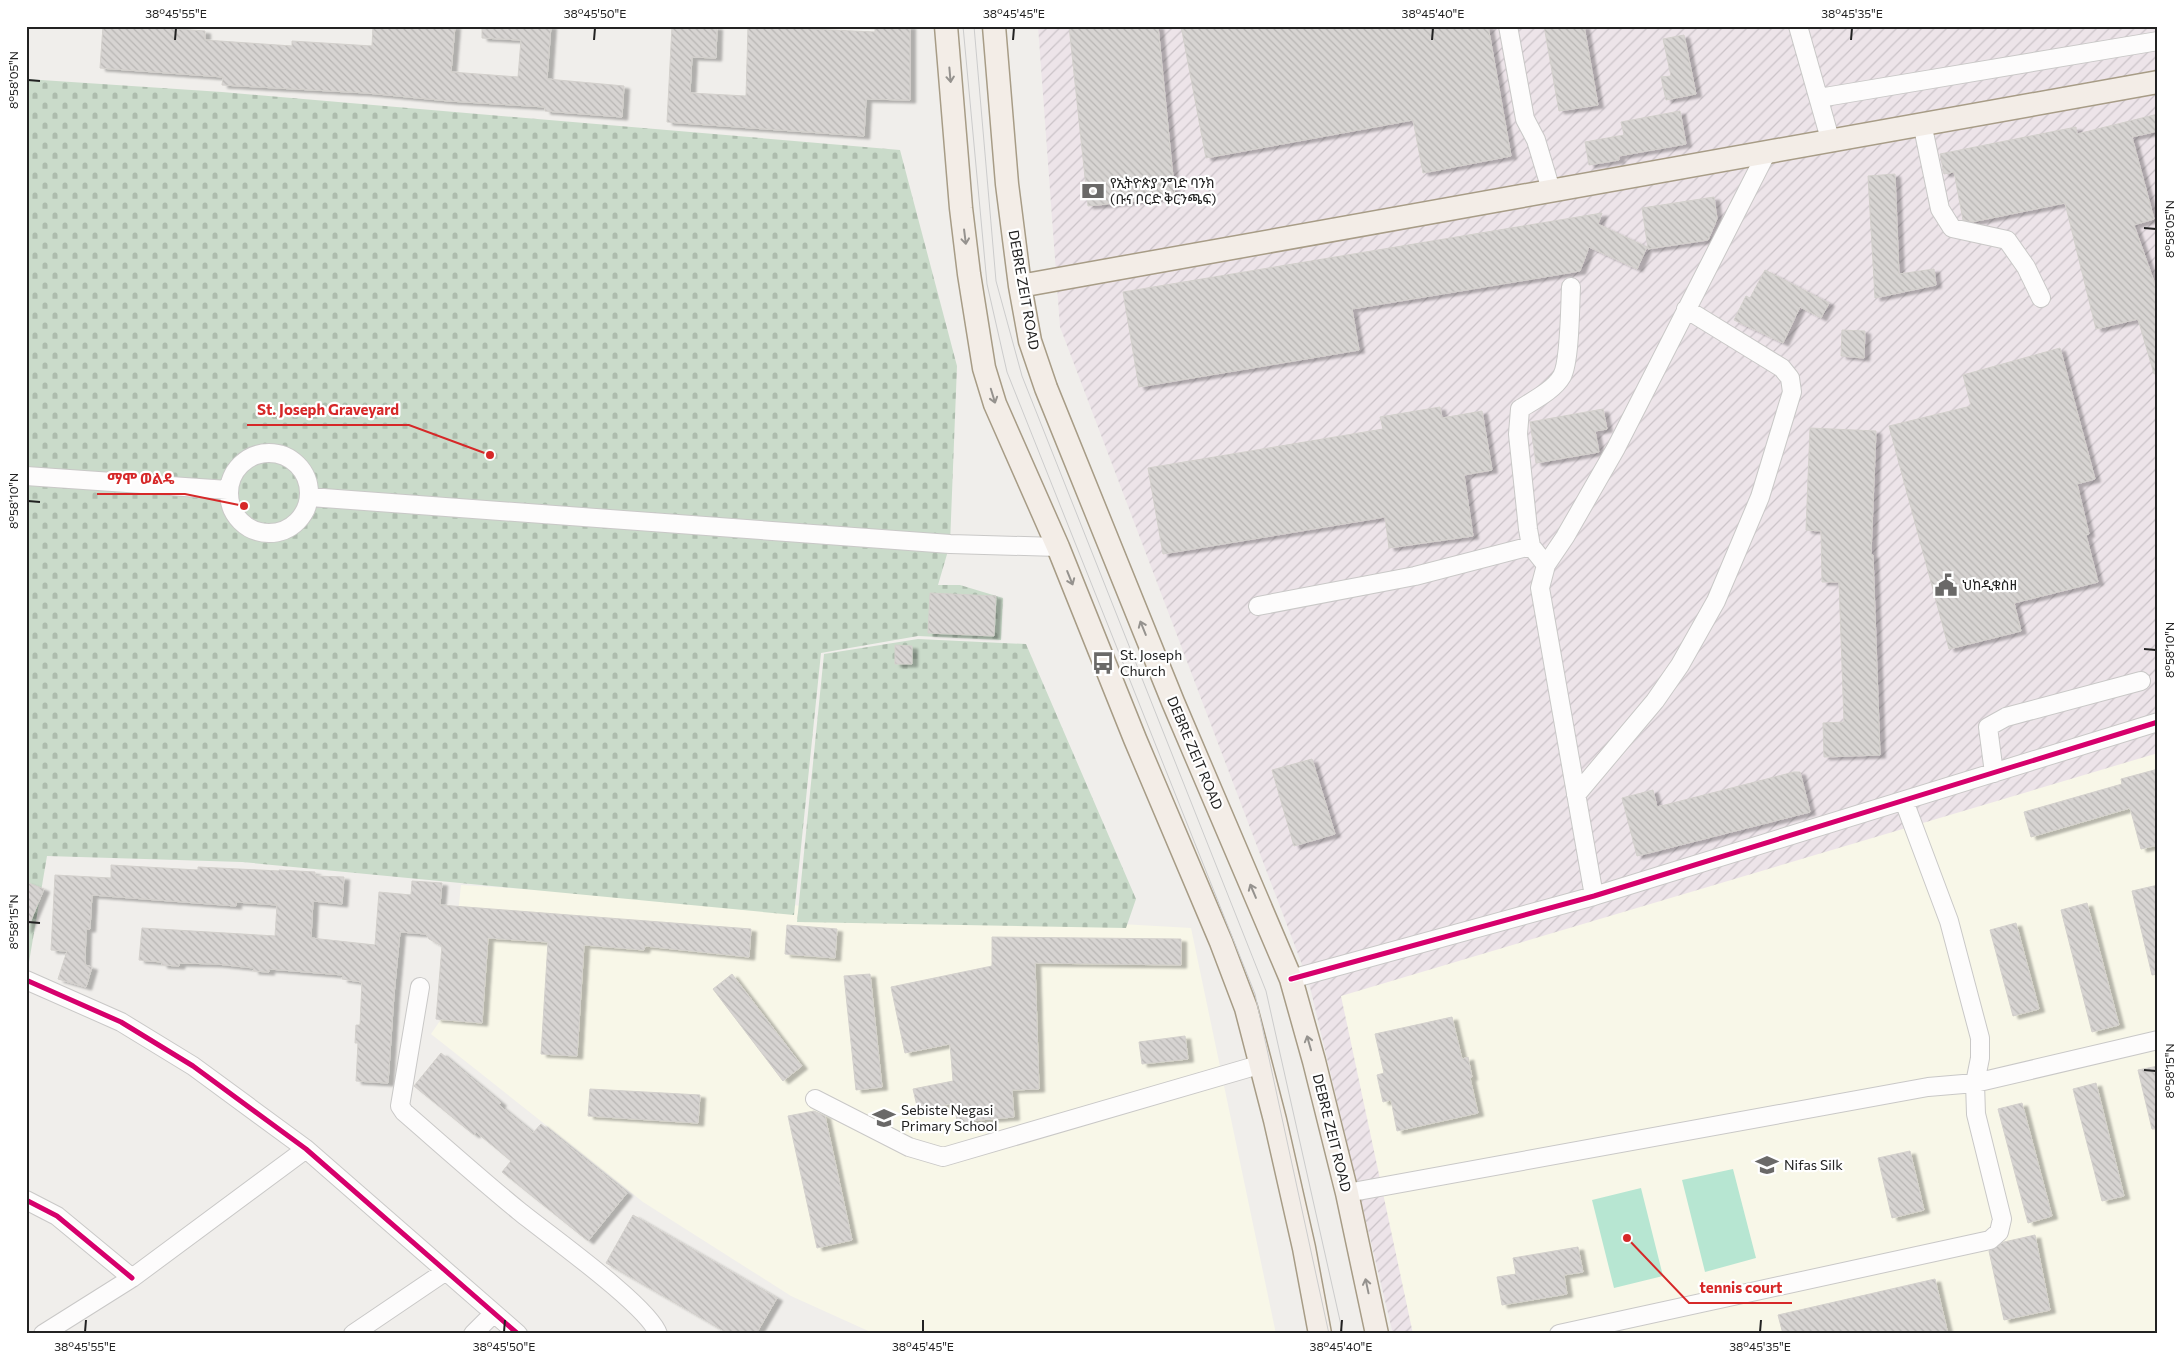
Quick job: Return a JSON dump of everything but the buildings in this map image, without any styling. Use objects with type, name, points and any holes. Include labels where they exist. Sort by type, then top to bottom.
[{"type":"main road","points":[[946,26],[961,208],[970,283],[984,368],[995,404],[1058,547],[1135,739],[1221,942],[1246,1008],[1262,1064],[1302,1238],[1320,1334]]},
{"type":"main road","name":"DEBRE ZEIT ROAD","points":[[994,26],[1007,184],[1020,286],[1030,341],[1046,388],[1173,702],[1291,979],[1347,1193],[1377,1334]]},
{"type":"main road","points":[[1020,286],[1767,152],[1830,139],[2158,82]]},
{"type":"street","points":[[1508,26],[1525,119],[1536,140],[1551,190]]},
{"type":"street","points":[[1798,26],[1830,139]]},
{"type":"street","points":[[1819,98],[2158,41]]},
{"type":"street","points":[[1922,124],[1940,209],[1952,228],[2006,240],[2026,267],[2041,298]]},
{"type":"street","points":[[1594,896],[1540,588],[1546,565],[1565,537],[1616,448],[1767,152]]},
{"type":"street","points":[[1546,565],[1531,546],[1518,434],[1520,409],[1545,392],[1562,375],[1568,341],[1571,287]]},
{"type":"street","points":[[1576,795],[1655,701],[1680,665],[1716,601],[1760,497],[1792,392],[1790,378],[1782,368],[1686,309]]},
{"type":"street","points":[[273,453],[288,457],[301,467],[308,481],[310,497],[306,512],[296,524],[282,532],[266,534],[250,529],[238,519],[230,505],[228,490],[233,475],[243,462],[257,454],[273,453]]},
{"type":"street","points":[[26,476],[228,490]]},
{"type":"street","points":[[310,497],[950,544],[1058,547]]},
{"type":"street","points":[[1258,606],[1414,576],[1531,546]]},
{"type":"street","points":[[1994,773],[1988,728],[2006,717],[2141,681]]},
{"type":"street","points":[[1291,979],[1594,896],[2158,722]]},
{"type":"street","points":[[1559,1334],[1990,1240],[1999,1232],[2002,1220],[1976,1114],[1975,1083],[1980,1058],[1980,1038],[1949,921],[1904,801]]},
{"type":"street","points":[[28,984],[121,1022],[193,1066],[306,1149],[518,1334]]},
{"type":"street","points":[[420,987],[400,1106],[404,1112],[518,1211],[632,1302],[655,1326],[658,1334]]},
{"type":"street","points":[[1347,1193],[1928,1087],[1975,1083],[2158,1040]]},
{"type":"street","points":[[815,1099],[909,1147],[943,1157],[1262,1064]]},
{"type":"street","points":[[43,1334],[132,1278],[306,1149]]},
{"type":"street","points":[[26,1200],[57,1216],[132,1278]]},
{"type":"street","points":[[353,1334],[446,1271]]},
{"type":"street","points":[[473,1334],[493,1314]]},
{"type":"shaded area","points":[[1038,26],[2158,26],[2158,1334],[1393,1334],[1309,983],[1060,327]]},
{"type":"shaded area","name":"Nifas Silk","points":[[2158,753],[2158,1334],[1413,1334],[1341,996]]},
{"type":"shaded area","name":"Sebiste Negasi Primary School","points":[[461,885],[1191,928],[1276,1334],[875,1334],[791,1296],[643,1202],[431,1034],[448,1009]]},
{"type":"green space","points":[[26,79],[222,92],[900,150],[957,366],[950,544],[938,585],[960,585],[1003,598],[1001,640],[918,636],[821,653],[794,915],[242,862],[47,856],[28,968],[26,968]]},
{"type":"green space","points":[[918,639],[1026,644],[1136,899],[1126,928],[797,922],[824,654]]},
{"type":"green space","points":[[1733,1169],[1756,1258],[1705,1272],[1682,1180]]},
{"type":"green space","points":[[1641,1188],[1663,1276],[1614,1288],[1592,1200]]},
{"type":"tram line","points":[[963,26],[987,284],[1007,372],[1255,994],[1329,1334]]},
{"type":"tram line","points":[[974,26],[996,281],[1022,376],[1266,991],[1343,1334]]},
{"type":"cycle path","points":[[1291,979],[1594,896],[2158,722]]},
{"type":"cycle path","points":[[26,980],[121,1022],[193,1066],[306,1149],[518,1334]]},
{"type":"cycle path","points":[[26,1200],[57,1216],[132,1278]]},
{"type":"place","name":"የኢትዮጵያ ንግድ ባንክ (ቡና ቦርድ ቅርንጫፍ)","points":[[1093,191]]},
{"type":"place","name":"St. Joseph Graveyard","points":[[490,455]]},
{"type":"place","name":"ማሞ ወልዴ","points":[[244,506]]},
{"type":"place","name":"ህከዲቁስዘ","points":[[1946,585]]},
{"type":"place","name":"St. Joseph Church","points":[[1103,663]]},
{"type":"place","name":"Sebiste Negasi Primary School","points":[[884,1118]]},
{"type":"place","name":"Nifas Silk","points":[[1767,1165]]},
{"type":"place","name":"tennis court","points":[[1627,1238]]}]
